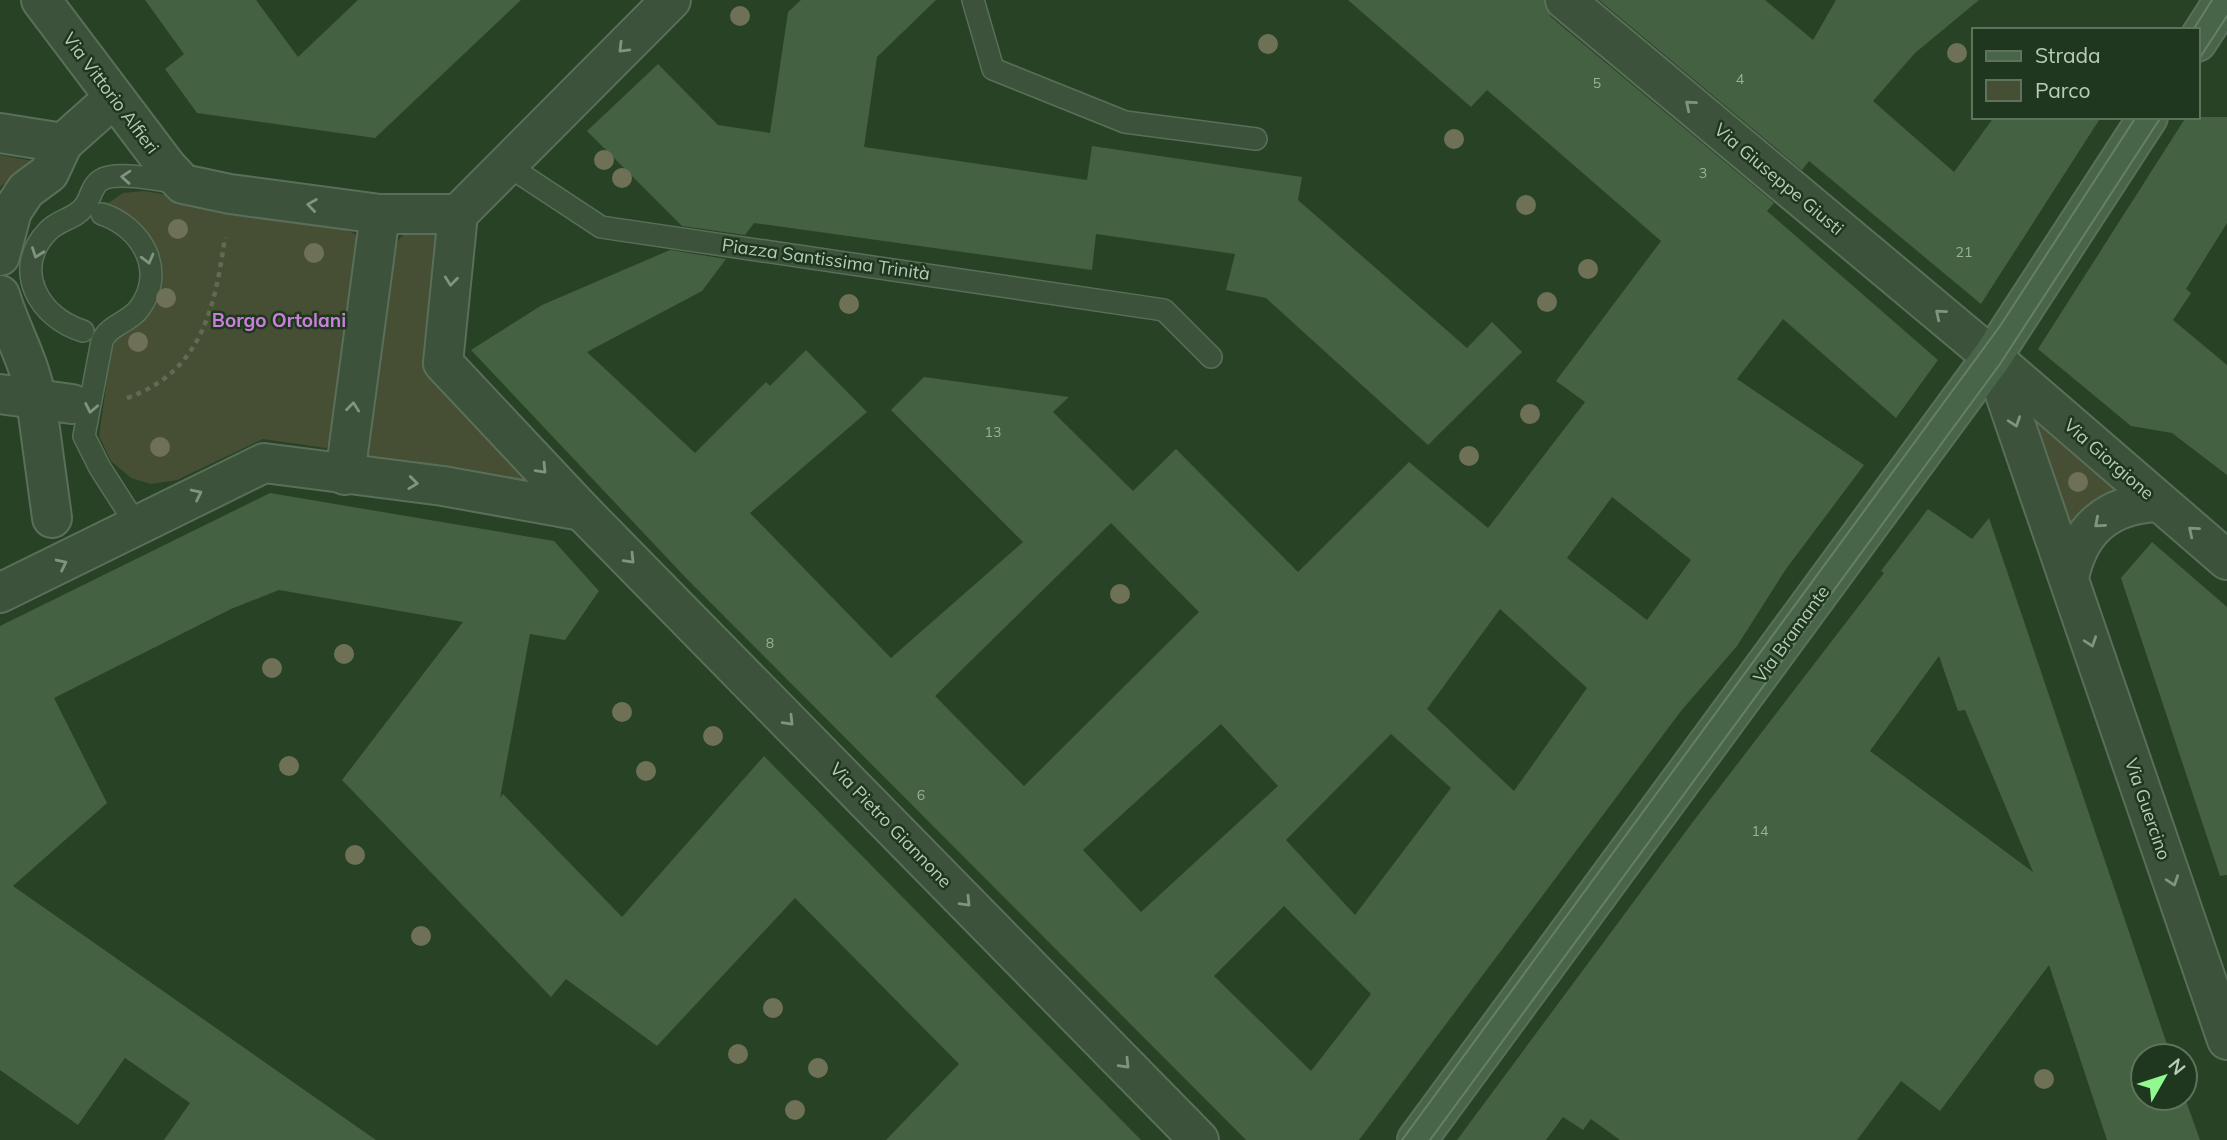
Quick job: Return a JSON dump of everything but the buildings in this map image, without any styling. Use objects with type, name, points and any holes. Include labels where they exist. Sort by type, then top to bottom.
[{"type":"street","name":"Via Vittorio Alfieri","points":[[41,0],[167,167],[183,184]]},
{"type":"street","points":[[582,510],[443,363],[458,214],[671,0]]},
{"type":"street","name":"Via Giuseppe Giusti","points":[[1566,0],[1992,357]]},
{"type":"street","points":[[2199,39],[2224,0]]},
{"type":"street","points":[[0,256],[12,211],[26,191],[49,173],[63,143],[99,111]]},
{"type":"street","name":"Via Bramante","points":[[1417,1140],[1992,357],[2147,119]]},
{"type":"street","points":[[0,133],[63,143]]},
{"type":"street","points":[[183,184],[230,194],[380,214],[458,214]]},
{"type":"street","points":[[345,475],[380,214]]},
{"type":"street","points":[[0,295],[11,331],[31,369],[52,518]]},
{"type":"street","name":"Via Giorgione","points":[[1992,357],[2227,560]]},
{"type":"street","name":"Via Guercino","points":[[1992,357],[2227,1040]]},
{"type":"street","points":[[0,593],[264,463],[443,486],[582,510]]},
{"type":"street","points":[[2069,578],[2078,548],[2098,522],[2117,509],[2134,503],[2158,502]]},
{"type":"street","name":"Via Pietro Giannone","points":[[582,510],[1199,1140]]},
{"type":"lane","points":[[973,0],[993,69],[1125,122],[1256,139]]},
{"type":"lane","name":"Piazza Santissima Trinità","points":[[508,165],[601,227],[1164,310],[1211,357]]},
{"type":"lane","points":[[83,331],[65,326],[50,315],[39,300],[33,282],[33,263],[38,246],[48,230],[84,208],[93,188],[102,180],[118,176],[183,184]]},
{"type":"lane","points":[[102,214],[120,220],[136,233],[147,251],[151,271],[148,291],[138,310],[106,332],[102,341],[84,436],[100,468],[136,524]]},
{"type":"path","points":[[124,398],[142,393],[168,377],[205,329],[215,304],[226,226]]},
{"type":"green space","points":[[0,155],[33,161],[0,187]]},
{"type":"green space","points":[[144,191],[333,223],[355,234],[362,253],[335,440],[326,448],[263,439],[177,480],[151,484],[131,478],[111,461],[99,436],[111,350],[154,264],[101,208],[123,193]]},
{"type":"green space","points":[[446,231],[431,360],[550,492],[365,457],[363,446],[396,243],[406,232]]},
{"type":"green space","points":[[2033,414],[2124,490],[2066,535],[2026,421]]},
{"type":"tram line","points":[[2194,28],[2212,0]]},
{"type":"tram line","points":[[2199,59],[2227,16]]},
{"type":"tram line","points":[[1402,1140],[2000,326],[2135,119]]},
{"type":"tram line","points":[[1430,1140],[2000,364],[2160,119]]},
{"type":"district","name":"Borgo Ortolani","points":[[279,320]]}]
